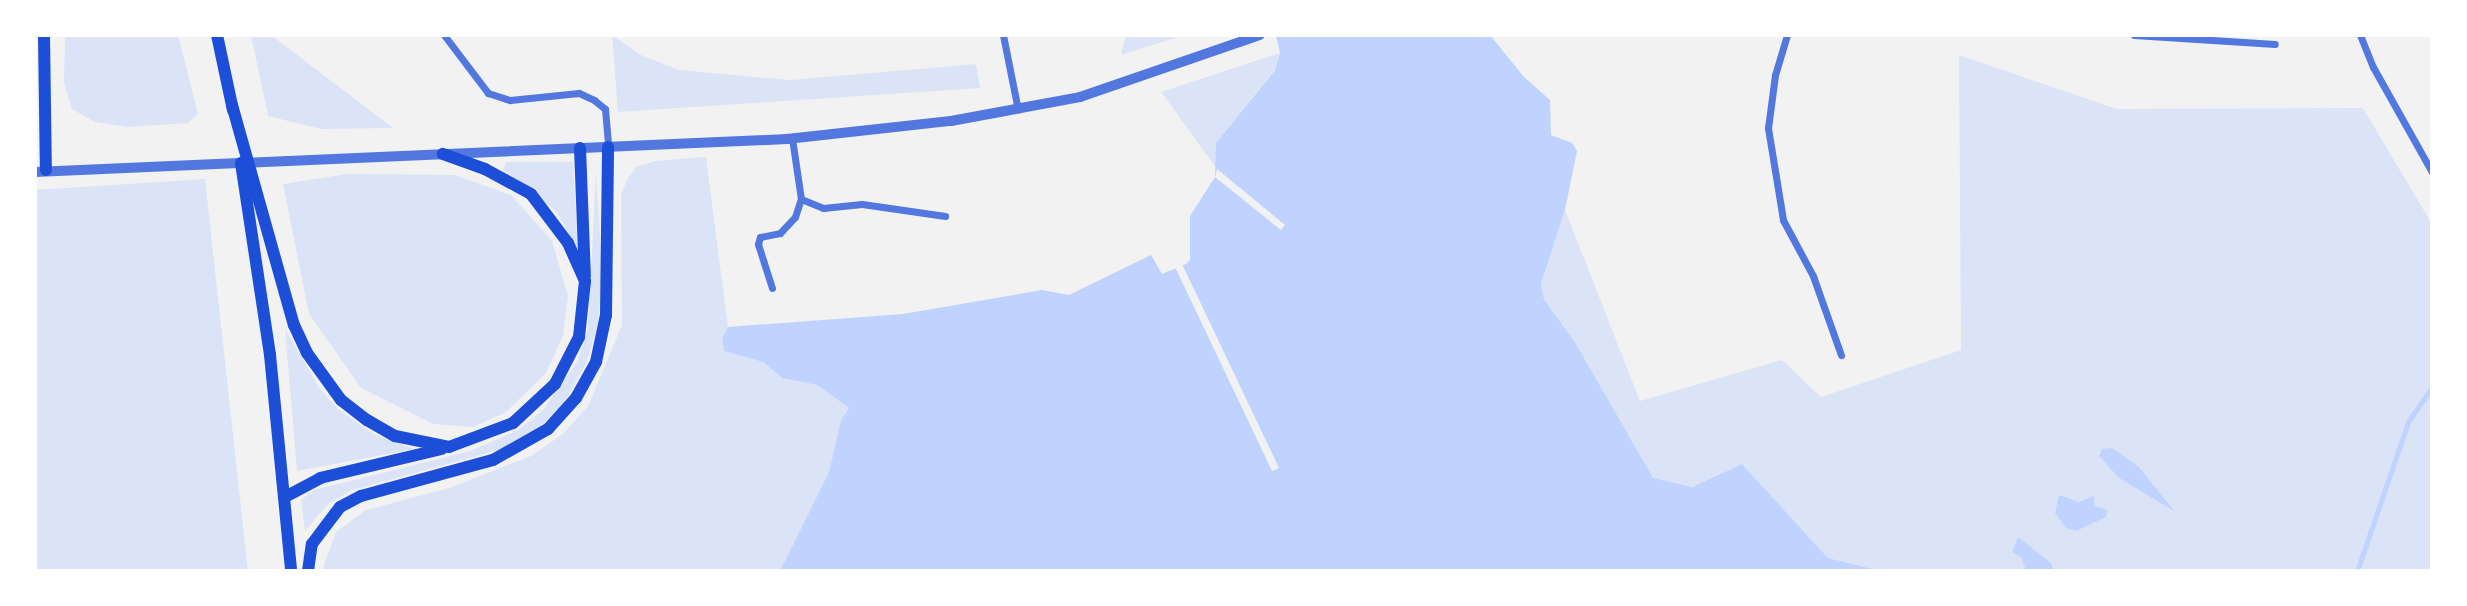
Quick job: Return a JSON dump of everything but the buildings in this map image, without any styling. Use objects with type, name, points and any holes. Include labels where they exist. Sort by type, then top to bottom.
[{"type":"main road","points":[[41,171],[44,35]]},
{"type":"main road","points":[[218,35],[232,105],[270,355],[291,571]]},
{"type":"main road","points":[[232,105],[294,326],[307,353],[341,400],[367,421],[395,436],[449,447]]},
{"type":"main road","points":[[308,571],[312,544],[340,508],[361,496],[493,460],[548,429],[576,398],[596,362],[606,315],[608,147]]},
{"type":"main road","points":[[285,497],[320,478],[449,447],[513,423],[555,384],[579,337],[585,281],[580,148]]},
{"type":"main road","points":[[443,154],[485,169],[531,194],[568,243],[585,281]]},
{"type":"street","points":[[444,35],[488,93],[510,100],[579,93],[594,100],[605,109],[608,147]]},
{"type":"street","points":[[1003,35],[1018,111]]},
{"type":"street","points":[[1787,35],[1775,75],[1768,128],[1783,220],[1813,276],[1841,355]]},
{"type":"street","points":[[2134,35],[2275,44]]},
{"type":"street","points":[[2360,35],[2373,67],[2432,172]]},
{"type":"street","points":[[41,171],[113,165],[443,154],[792,138],[1018,111],[1111,87],[1258,36]]},
{"type":"street","points":[[772,288],[760,237],[780,233],[795,217],[801,199],[792,138]]},
{"type":"street","points":[[801,199],[823,208],[862,204],[945,216]]},
{"type":"shaded area","points":[[65,35],[178,35],[198,114],[188,123],[127,127],[95,122],[72,109],[64,83]]},
{"type":"shaded area","points":[[251,35],[271,35],[393,128],[321,129],[268,116]]},
{"type":"shaded area","points":[[612,35],[641,55],[679,70],[790,80],[976,64],[980,88],[618,112]]},
{"type":"shaded area","points":[[1126,35],[1184,35],[1121,55]]},
{"type":"shaded area","points":[[1280,53],[1275,69],[1216,143],[1217,169],[1161,92]]},
{"type":"shaded area","points":[[1959,55],[2117,109],[2363,108],[2432,224],[2432,571],[1881,571],[1828,558],[1742,464],[1692,487],[1653,479],[1576,344],[1544,299],[1541,284],[1565,210],[1640,401],[1782,360],[1821,397],[1961,350]]},
{"type":"shaded area","points":[[706,157],[728,327],[722,338],[724,351],[763,362],[782,378],[817,385],[849,408],[841,420],[829,472],[780,571],[322,571],[336,532],[366,510],[449,488],[531,456],[563,434],[588,406],[622,325],[621,195],[627,180],[636,167],[655,161]]},
{"type":"shaded area","points":[[506,162],[573,162],[578,250],[556,211],[503,170]]},
{"type":"shaded area","points":[[596,172],[602,269],[598,323],[586,364],[562,406],[534,432],[502,449],[352,490],[328,504],[305,531],[301,500],[314,490],[470,451],[518,430],[543,410],[577,362],[588,329]]},
{"type":"shaded area","points":[[348,174],[455,175],[511,195],[552,241],[568,296],[563,336],[546,373],[506,412],[473,427],[433,424],[361,388],[309,314],[283,184]]},
{"type":"shaded area","points":[[205,179],[248,571],[35,571],[35,190]]},
{"type":"shaded area","points":[[285,329],[320,389],[337,408],[373,434],[414,449],[297,471]]},
{"type":"water","points":[[1276,35],[1490,35],[1524,77],[1550,100],[1551,135],[1572,143],[1577,151],[1565,210],[1541,284],[1544,299],[1576,344],[1653,478],[1692,487],[1742,464],[1828,558],[1881,571],[780,571],[829,472],[841,420],[849,408],[817,385],[782,378],[763,362],[724,351],[722,338],[728,327],[903,314],[1042,290],[1069,295],[1151,255],[1162,274],[1186,264],[1190,260],[1190,216],[1215,177],[1216,143],[1275,70],[1280,53]]},
{"type":"water","points":[[2112,448],[2139,467],[2174,511],[2119,478],[2099,456],[2102,449]]},
{"type":"water","points":[[2059,495],[2079,502],[2094,496],[2095,506],[2108,510],[2106,517],[2076,531],[2066,528],[2055,513]]},
{"type":"water","points":[[2018,537],[2051,563],[2054,571],[2026,571],[2022,558],[2012,552]]},
{"type":"pier","points":[[1217,169],[1285,225],[1281,230],[1215,177]]},
{"type":"pier","points":[[1182,264],[1279,468],[1272,471],[1175,267]]},
{"type":"waterway","points":[[2357,571],[2408,422],[2432,387]]}]
